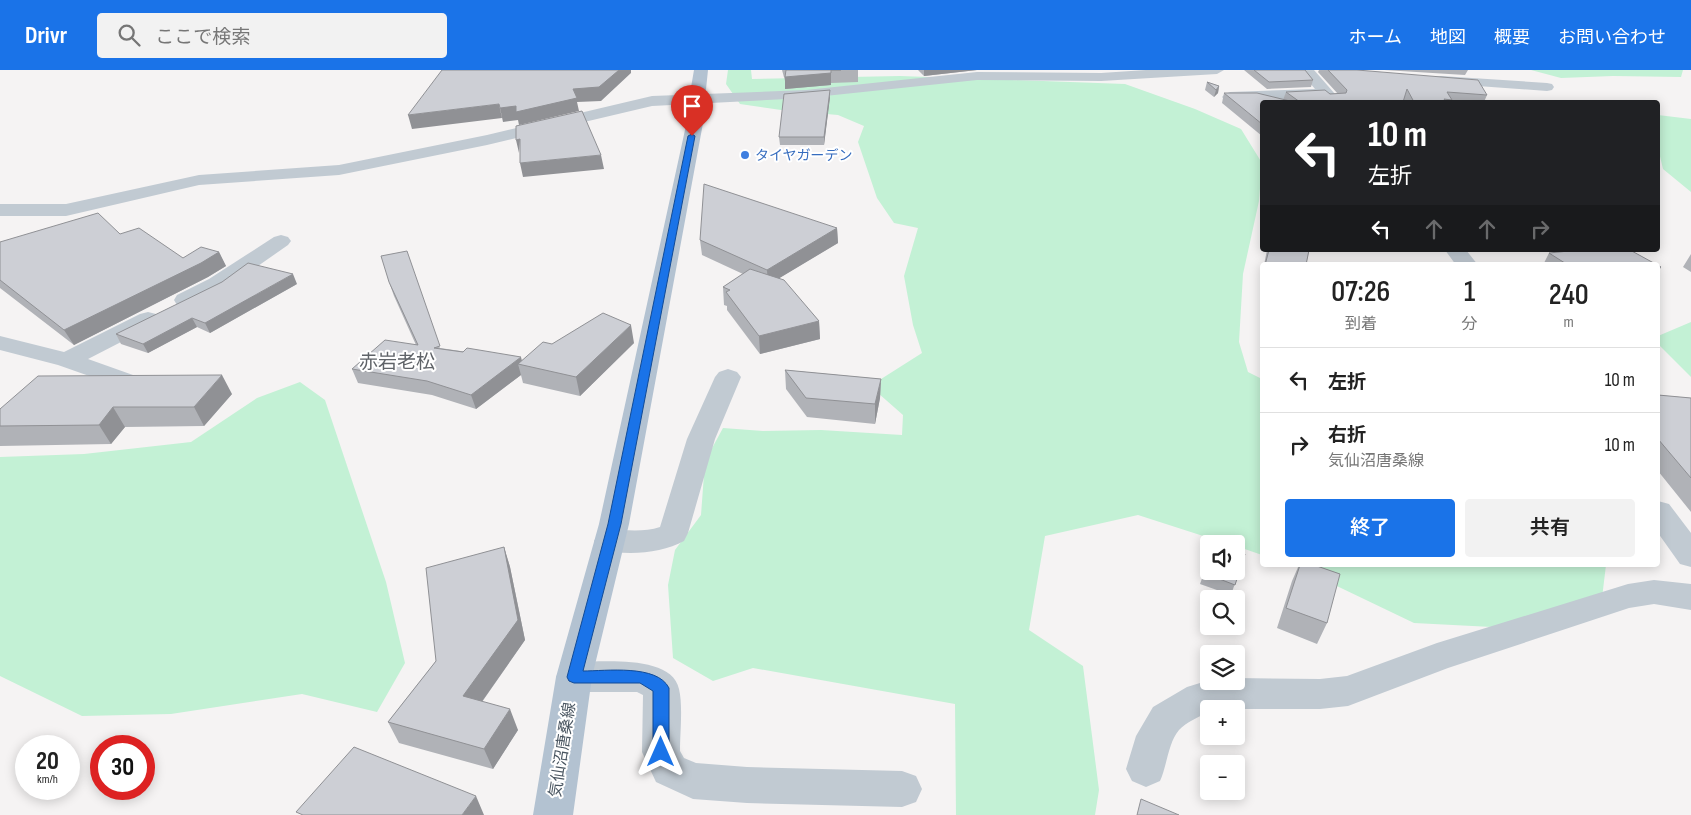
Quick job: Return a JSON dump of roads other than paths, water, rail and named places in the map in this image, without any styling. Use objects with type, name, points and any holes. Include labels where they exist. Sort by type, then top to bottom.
[{"type":"main road","name":"気仙沼唐桑線","points":[[553,815],[574,677],[610,542],[698,106],[697,99],[701,70]]},
{"type":"street","points":[[0,210],[66,210],[199,180],[339,170],[488,140],[652,101],[806,94],[977,76],[1101,77],[1216,70]]},
{"type":"street","points":[[1306,70],[1331,98]]},
{"type":"street","points":[[1424,79],[1547,87]]},
{"type":"street","points":[[1224,97],[1331,98]]},
{"type":"street","points":[[41,230],[92,204]]},
{"type":"street","points":[[67,360],[217,284],[281,240]]},
{"type":"street","points":[[1457,252],[1465,262]]},
{"type":"street","points":[[0,343],[67,360],[138,385]]},
{"type":"street","points":[[610,542],[640,541],[668,537],[673,533],[701,439],[728,377]]},
{"type":"street","points":[[1660,515],[1691,556]]},
{"type":"street","points":[[1146,769],[1155,736],[1166,718],[1200,698],[1219,693],[1320,694],[1348,691],[1436,656],[1628,596],[1654,592],[1691,597]]},
{"type":"street","points":[[574,677],[643,677],[661,688],[661,752],[670,770],[693,781],[747,785],[902,789]]},
{"type":"place","name":"タイヤガーデン","points":[[745,155]]},
{"type":"district","name":"赤岩老松","points":[[397,362]]}]
